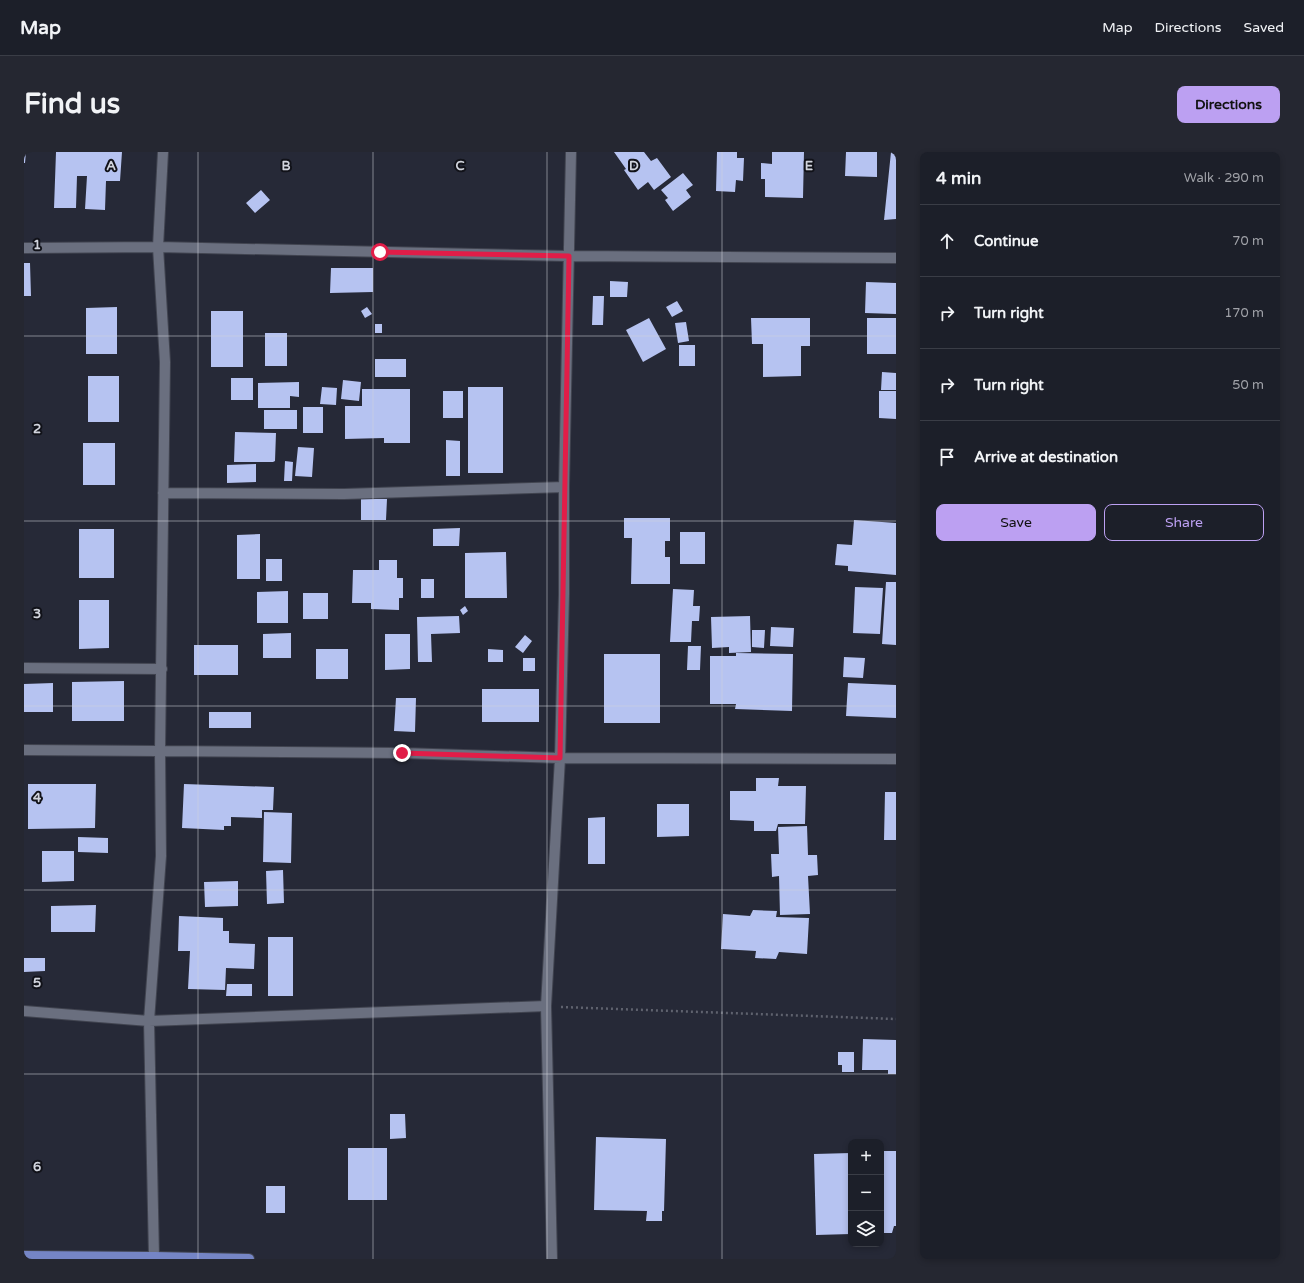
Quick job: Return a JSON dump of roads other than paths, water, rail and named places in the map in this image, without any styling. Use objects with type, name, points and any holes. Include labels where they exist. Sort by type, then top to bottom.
[{"type":"main road","points":[[24,1256],[249,1259]]},
{"type":"street","points":[[154,1257],[149,1021],[160,856],[165,362],[158,248],[163,152]]},
{"type":"street","points":[[552,1259],[546,1006],[560,758],[571,152]]},
{"type":"street","points":[[24,248],[158,248],[569,256],[896,258]]},
{"type":"street","points":[[164,493],[344,494],[564,487]]},
{"type":"street","points":[[24,668],[162,669]]},
{"type":"street","points":[[24,750],[402,753],[560,758],[896,759]]},
{"type":"street","points":[[24,1011],[149,1021],[546,1006]]}]
